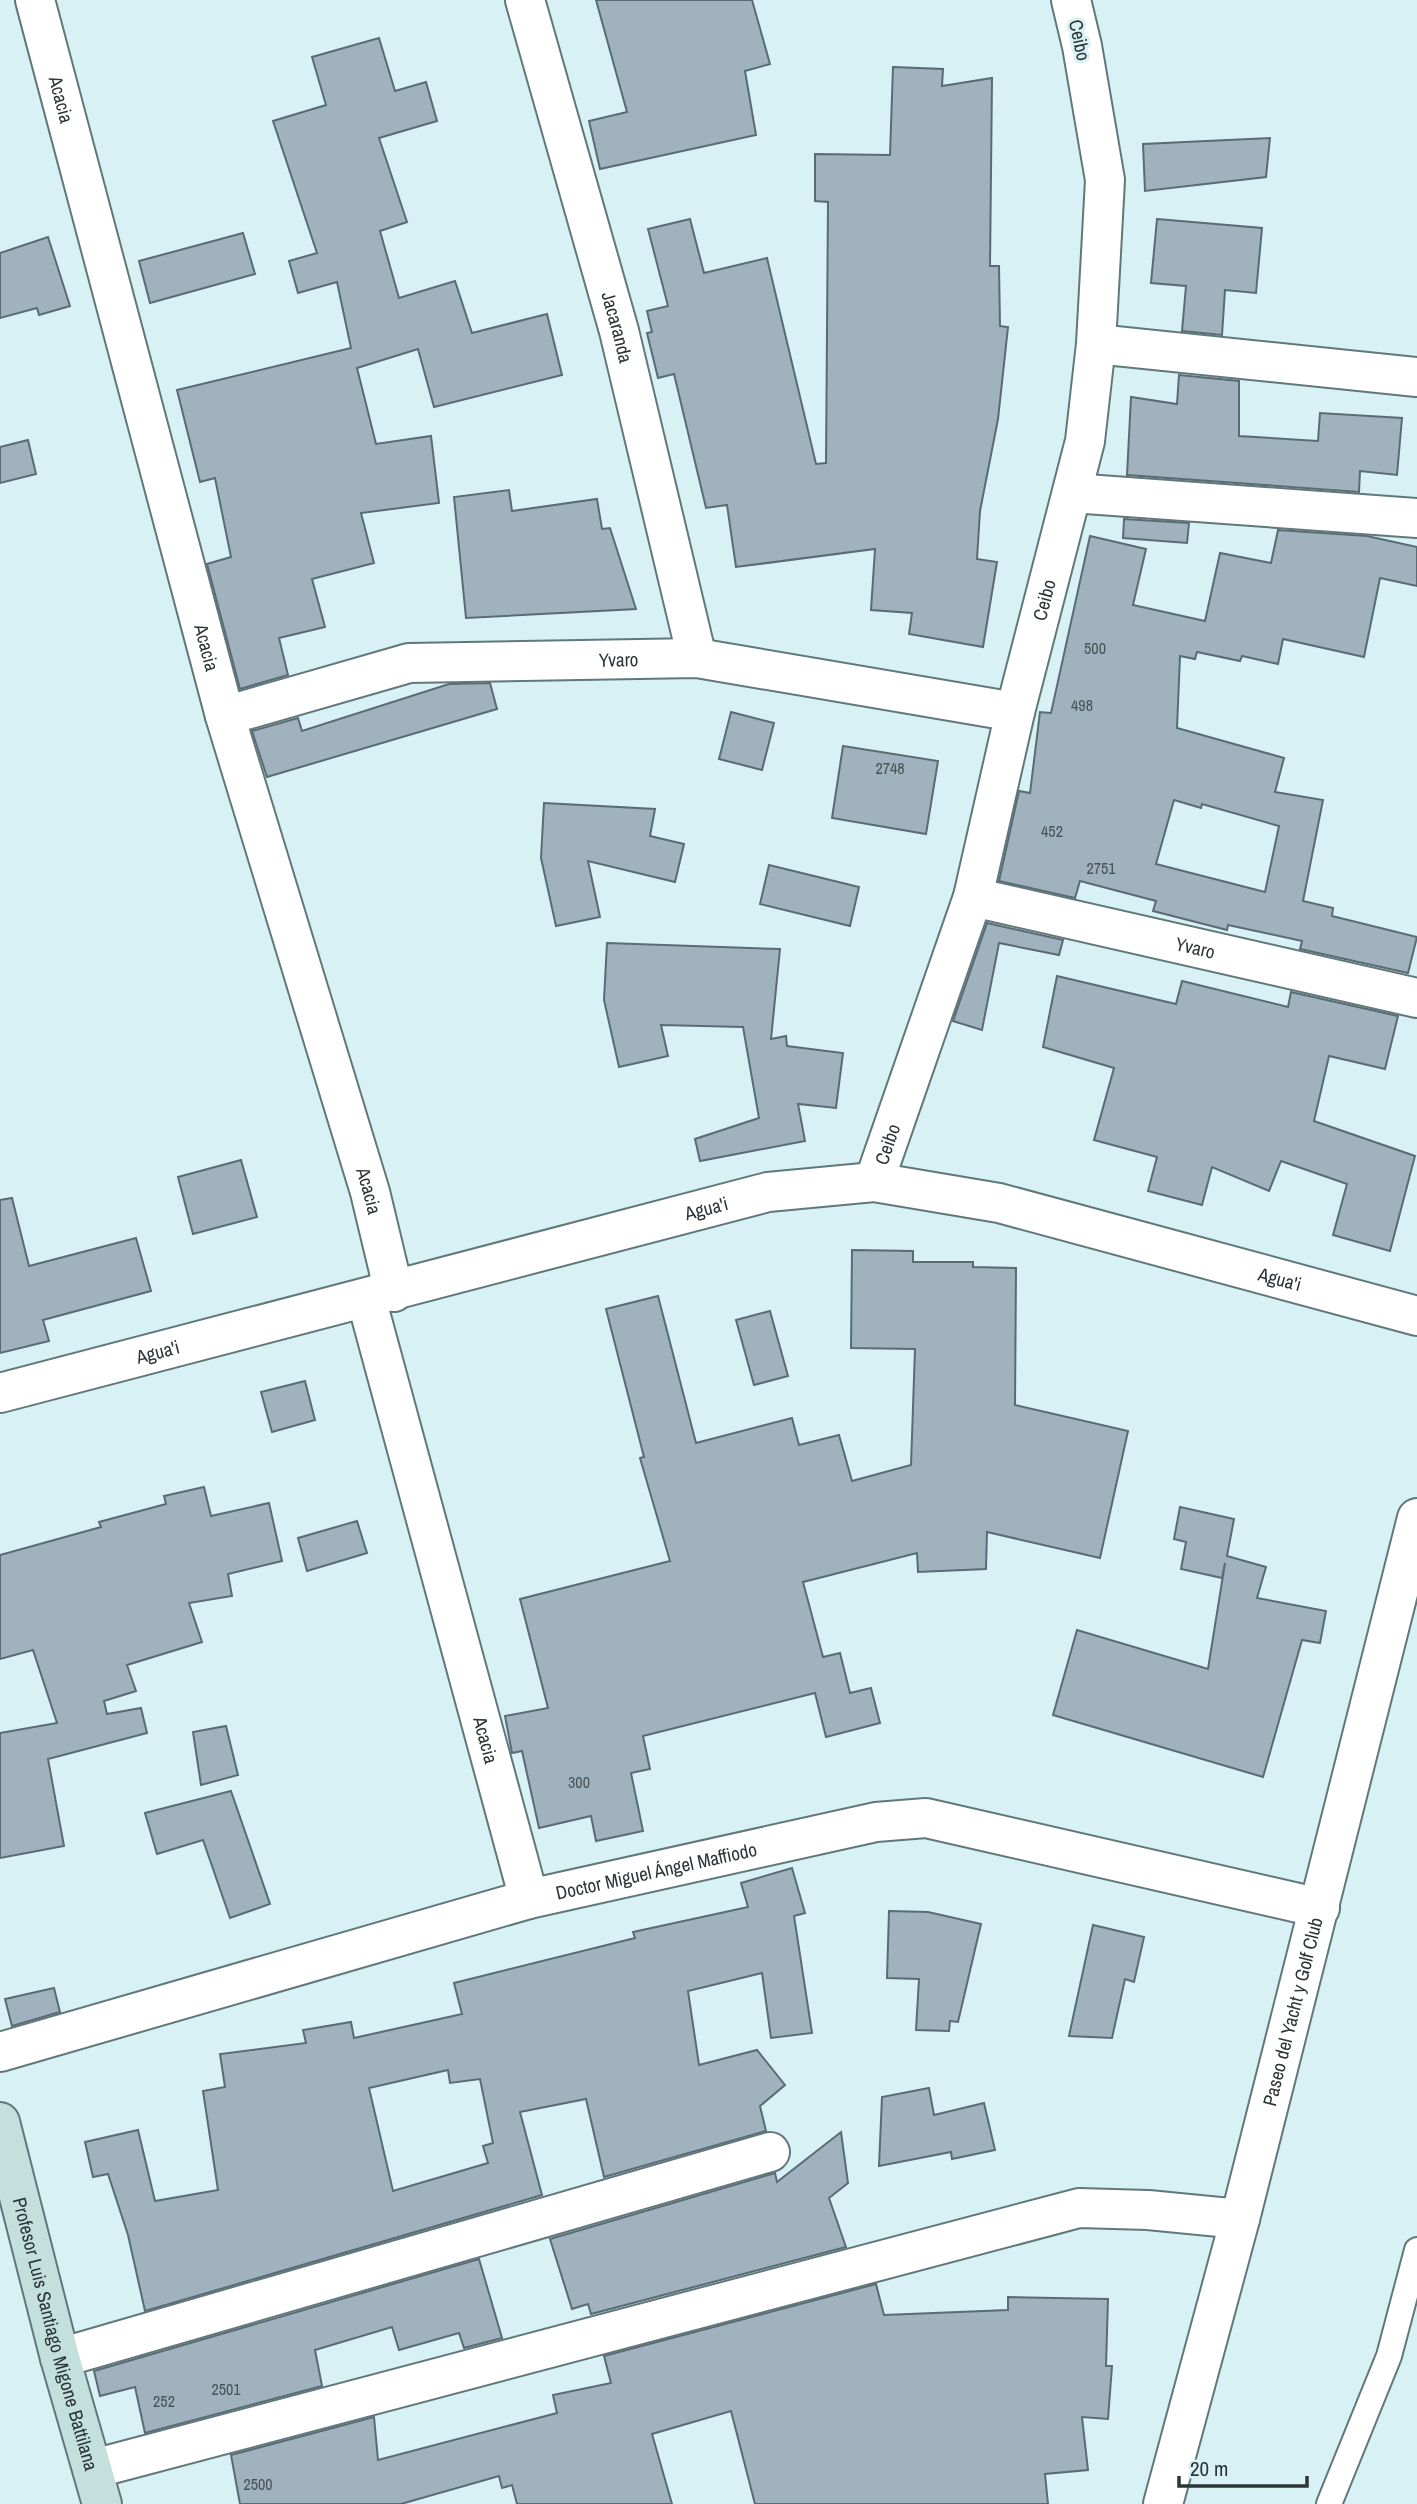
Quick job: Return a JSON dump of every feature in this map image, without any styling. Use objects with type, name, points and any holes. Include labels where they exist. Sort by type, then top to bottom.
[{"type":"main road","name":"Profesor Luis Santiago Migone Battilana","points":[[0,2122],[60,2358],[98,2486]]},
{"type":"street","name":"Acacia","points":[[35,0],[225,716],[370,1192],[380,1295],[529,1899]]},
{"type":"street","name":"Jacaranda","points":[[525,0],[619,331],[697,658]]},
{"type":"street","name":"Ceibo","points":[[874,1182],[973,897],[1015,712],[1085,441],[1096,344],[1105,180],[1083,46],[1071,0]]},
{"type":"street","points":[[1096,344],[1417,377]]},
{"type":"street","points":[[1072,493],[1417,518]]},
{"type":"street","name":"Yvaro","points":[[225,716],[409,663],[697,658],[1015,712]]},
{"type":"street","name":"Yvaro","points":[[973,897],[1417,998]]},
{"type":"street","name":"Agua'i","points":[[0,1393],[768,1192],[874,1182],[999,1203],[1417,1316]]},
{"type":"street","name":"Paseo del Yacht y Golf Club","points":[[1163,2504],[1240,2219],[1417,1518]]},
{"type":"street","name":"Doctor Miguel Ángel Maffiodo","points":[[0,2053],[529,1899],[866,1824],[926,1818],[1320,1908]]},
{"type":"street","points":[[60,2358],[770,2152]]},
{"type":"street","points":[[98,2486],[1079,2208],[1148,2210],[1240,2219]]},
{"type":"lane","points":[[1329,2504],[1390,2356],[1417,2250]]},
{"type":"building","points":[[596,0],[752,0],[770,64],[745,71],[756,135],[600,169],[589,121],[627,112]]},
{"type":"building","points":[[379,38],[395,91],[426,82],[437,121],[379,138],[407,222],[380,231],[399,298],[455,281],[472,333],[547,314],[562,375],[434,407],[418,349],[357,368],[376,444],[431,436],[439,503],[361,513],[374,563],[312,579],[325,627],[279,638],[288,675],[240,689],[207,564],[231,557],[215,478],[200,482],[177,390],[351,348],[337,282],[298,293],[289,261],[317,253],[273,121],[326,105],[312,57]]},
{"type":"building","points":[[893,67],[943,69],[942,86],[992,78],[990,266],[999,266],[1000,326],[1008,327],[998,419],[980,511],[977,559],[997,562],[983,647],[909,634],[912,613],[871,610],[875,549],[736,567],[727,505],[706,508],[674,374],[658,378],[647,333],[652,332],[647,311],[668,306],[648,229],[690,219],[704,273],[767,258],[816,464],[826,463],[828,202],[815,201],[815,154],[890,155]]},
{"type":"building","points":[[1270,138],[1266,177],[1145,191],[1143,144]]},
{"type":"building","points":[[1157,219],[1262,228],[1256,293],[1225,290],[1222,335],[1182,331],[1186,286],[1151,283]]},
{"type":"building","points":[[243,233],[255,274],[150,303],[139,261]]},
{"type":"building","points":[[48,237],[70,306],[39,315],[37,308],[0,318],[0,253]]},
{"type":"building","points":[[1179,375],[1239,381],[1239,436],[1318,441],[1320,413],[1402,418],[1397,475],[1360,471],[1359,492],[1127,475],[1131,397],[1177,404]]},
{"type":"building","points":[[28,440],[36,474],[0,483],[0,447]]},
{"type":"building","points":[[509,490],[512,511],[597,499],[602,529],[610,528],[636,609],[466,618],[454,497]]},
{"type":"building","points":[[1124,519],[1189,523],[1187,543],[1123,538]]},
{"type":"building","points":[[1278,530],[1367,536],[1417,547],[1417,586],[1380,578],[1364,657],[1283,639],[1278,664],[1242,656],[1240,661],[1197,652],[1195,659],[1180,656],[1177,728],[1284,758],[1275,792],[1323,800],[1303,901],[1333,908],[1332,916],[1417,937],[1408,973],[1300,949],[1302,941],[1228,925],[1227,930],[1153,911],[1156,901],[1080,881],[1075,898],[999,881],[1019,791],[1030,793],[1040,712],[1051,713],[1090,536],[1146,549],[1133,605],[1205,621],[1220,553],[1271,563]],"holes":[[[1174,800],[1201,808],[1202,804],[1279,826],[1265,892],[1156,864]]]},
{"type":"building","points":[[490,683],[497,709],[267,777],[252,731],[298,718],[302,731],[449,684]]},
{"type":"building","points":[[731,712],[774,723],[762,770],[719,759]]},
{"type":"building","points":[[843,746],[938,761],[926,834],[832,818]]},
{"type":"building","points":[[544,803],[655,809],[650,836],[684,844],[675,882],[588,861],[600,917],[556,926],[541,858]]},
{"type":"building","points":[[769,865],[859,887],[850,926],[760,904]]},
{"type":"building","points":[[987,923],[1063,940],[1059,955],[999,943],[982,1030],[953,1021]]},
{"type":"building","points":[[607,943],[780,949],[771,1039],[786,1036],[787,1046],[843,1053],[836,1108],[798,1104],[805,1141],[700,1161],[695,1139],[759,1118],[743,1027],[661,1025],[668,1056],[619,1067],[604,1000]]},
{"type":"building","points":[[1057,976],[1176,1004],[1182,981],[1288,1007],[1291,992],[1398,1016],[1385,1069],[1329,1056],[1314,1121],[1415,1156],[1390,1251],[1333,1235],[1347,1184],[1281,1161],[1269,1191],[1212,1167],[1202,1205],[1148,1191],[1157,1157],[1094,1140],[1114,1068],[1043,1047]]},
{"type":"building","points":[[241,1160],[257,1217],[193,1234],[178,1177]]},
{"type":"building","points":[[12,1198],[29,1266],[136,1238],[151,1291],[43,1320],[49,1341],[0,1353],[0,1200]]},
{"type":"building","points":[[852,1250],[913,1251],[913,1262],[973,1262],[973,1267],[1016,1268],[1015,1405],[1128,1431],[1100,1558],[987,1532],[986,1569],[918,1572],[917,1553],[803,1582],[823,1657],[840,1653],[850,1693],[871,1688],[880,1723],[826,1737],[815,1693],[643,1736],[650,1769],[631,1773],[643,1831],[596,1841],[591,1816],[539,1828],[522,1751],[512,1753],[505,1716],[548,1708],[520,1599],[670,1561],[640,1458],[644,1457],[606,1309],[658,1296],[696,1443],[792,1418],[799,1445],[839,1435],[852,1481],[911,1465],[915,1349],[851,1348]]},
{"type":"building","points":[[770,1311],[788,1376],[754,1385],[736,1320]]},
{"type":"building","points":[[305,1381],[315,1420],[272,1432],[261,1392]]},
{"type":"building","points":[[204,1487],[211,1516],[269,1503],[282,1561],[228,1574],[232,1596],[189,1603],[202,1642],[127,1665],[136,1691],[104,1701],[107,1714],[141,1708],[147,1733],[48,1759],[64,1846],[0,1858],[0,1733],[57,1723],[33,1650],[0,1659],[0,1555],[101,1527],[99,1522],[166,1504],[164,1496]]},
{"type":"building","points":[[1180,1507],[1234,1519],[1227,1556],[1266,1567],[1257,1598],[1326,1611],[1320,1643],[1302,1640],[1263,1777],[1053,1715],[1077,1630],[1208,1669],[1225,1563],[1222,1578],[1181,1569],[1186,1542],[1174,1539]]},
{"type":"building","points":[[357,1521],[367,1553],[307,1571],[298,1538]]},
{"type":"building","points":[[226,1726],[238,1775],[201,1785],[193,1732]]},
{"type":"building","points":[[231,1791],[270,1904],[230,1918],[203,1840],[157,1854],[145,1813]]},
{"type":"building","points":[[792,1868],[805,1913],[794,1916],[812,2033],[771,2038],[762,1973],[688,1991],[699,2065],[757,2050],[785,2085],[760,2106],[766,2131],[604,2177],[586,2099],[520,2112],[542,2195],[145,2311],[128,2235],[108,2174],[93,2177],[85,2142],[138,2130],[155,2201],[218,2190],[203,2091],[225,2087],[220,2054],[306,2043],[303,2030],[351,2022],[354,2038],[462,2014],[454,1983],[635,1938],[633,1932],[748,1907],[741,1883]],"holes":[[[448,2070],[450,2083],[480,2079],[493,2143],[483,2146],[488,2163],[393,2191],[369,2088]]]},
{"type":"building","points":[[889,1911],[928,1912],[981,1924],[958,2022],[950,2021],[949,2031],[916,2030],[919,1979],[887,1978]]},
{"type":"building","points":[[1093,1925],[1144,1937],[1134,1982],[1125,1979],[1112,2038],[1069,2036]]},
{"type":"building","points":[[54,1988],[60,2012],[12,2026],[5,1999]]},
{"type":"building","points":[[929,2088],[934,2115],[984,2103],[995,2150],[952,2159],[951,2152],[879,2166],[882,2097]]},
{"type":"building","points":[[841,2132],[848,2183],[829,2198],[846,2247],[591,2314],[588,2304],[572,2309],[550,2239],[775,2173],[777,2182]]},
{"type":"building","points":[[479,2259],[502,2338],[464,2348],[459,2333],[399,2350],[392,2327],[315,2350],[322,2386],[145,2433],[135,2387],[100,2396],[94,2371]]},
{"type":"building","points":[[876,2284],[884,2315],[1008,2310],[1008,2297],[1108,2299],[1106,2366],[1112,2366],[1108,2419],[1082,2417],[1088,2470],[1045,2474],[1048,2504],[755,2504],[731,2411],[652,2434],[672,2504],[517,2504],[512,2485],[502,2488],[499,2476],[401,2504],[240,2504],[231,2455],[374,2417],[378,2460],[557,2413],[553,2395],[611,2383],[604,2356]]}]
